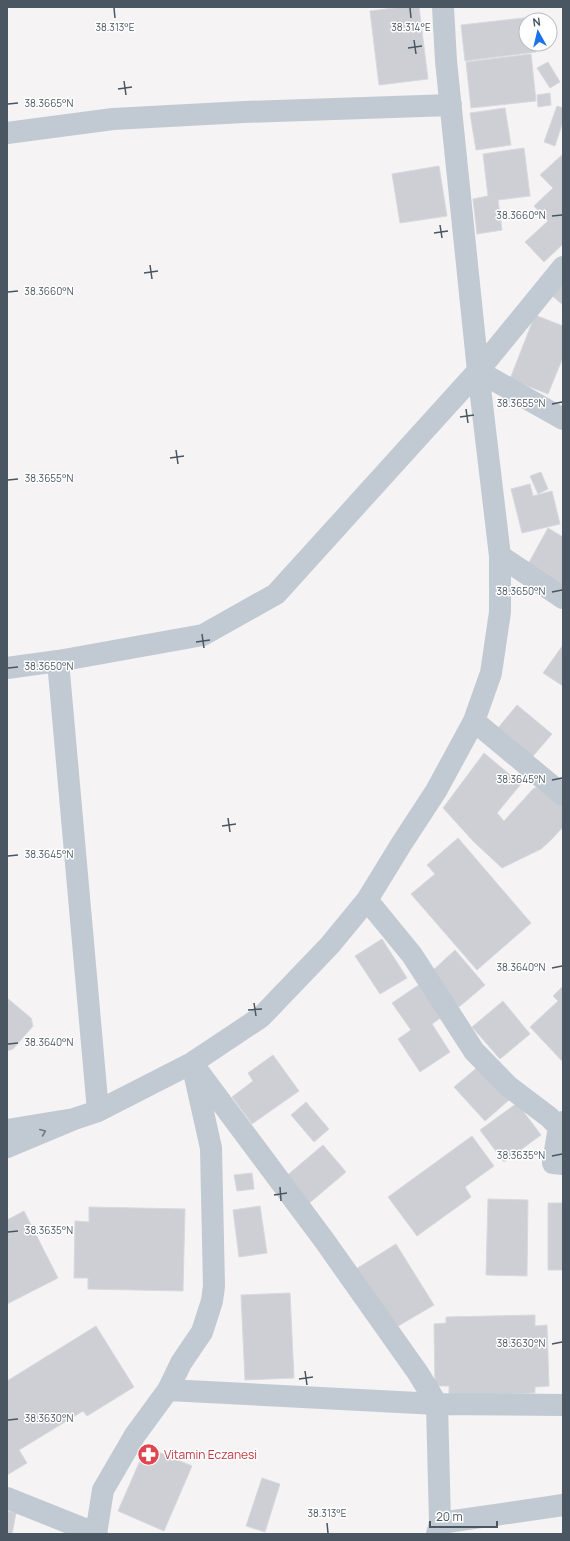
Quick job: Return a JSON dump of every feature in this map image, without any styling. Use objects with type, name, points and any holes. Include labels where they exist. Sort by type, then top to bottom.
[{"type":"street","points":[[9,1133],[74,1120],[98,1111],[192,1063],[261,1017],[330,946],[367,900],[436,791],[474,721],[491,673],[500,612],[500,556],[478,372],[451,105],[443,7]]},
{"type":"street","points":[[7,134],[113,119],[244,112],[451,105]]},
{"type":"street","points":[[7,668],[58,661],[203,635],[276,594],[478,372],[563,267]]},
{"type":"street","points":[[478,372],[563,419]]},
{"type":"street","points":[[500,556],[563,598]]},
{"type":"street","points":[[58,661],[98,1111]]},
{"type":"street","points":[[474,721],[563,795]]},
{"type":"street","points":[[367,900],[412,955],[474,1051],[508,1086],[549,1117],[561,1124],[553,1163],[563,1164]]},
{"type":"street","points":[[7,1498],[96,1534],[103,1490],[135,1434],[168,1390],[181,1363],[202,1332],[212,1301],[214,1286],[211,1148],[192,1063]]},
{"type":"street","points":[[192,1063],[324,1240],[418,1373],[437,1404],[439,1529],[563,1505]]},
{"type":"street","points":[[168,1390],[437,1404],[563,1405]]},
{"type":"building","points":[[402,7],[419,7],[428,79],[379,85],[370,11]]},
{"type":"building","points":[[518,19],[518,52],[536,52],[465,61],[461,25]]},
{"type":"building","points":[[531,54],[536,101],[471,108],[466,62]]},
{"type":"building","points":[[548,62],[560,82],[550,88],[537,68]]},
{"type":"building","points":[[550,93],[551,105],[538,107],[537,95]]},
{"type":"building","points":[[557,106],[563,108],[563,121],[555,146],[544,142]]},
{"type":"building","points":[[505,108],[511,145],[476,150],[470,113]]},
{"type":"building","points":[[524,148],[530,196],[498,200],[502,230],[477,234],[473,199],[488,196],[483,154]]},
{"type":"building","points":[[563,154],[563,244],[544,262],[525,242],[548,221],[534,206],[553,188],[540,175]]},
{"type":"building","points":[[439,166],[447,216],[400,223],[392,174]]},
{"type":"building","points":[[563,280],[563,305],[551,295]]},
{"type":"building","points":[[535,315],[563,326],[563,357],[548,394],[510,379]]},
{"type":"building","points":[[541,472],[548,489],[538,494],[530,476]]},
{"type":"building","points":[[530,484],[533,496],[552,491],[560,524],[522,533],[511,489]]},
{"type":"building","points":[[548,528],[563,537],[563,595],[527,566]]},
{"type":"building","points":[[563,645],[563,686],[543,673]]},
{"type":"building","points":[[517,705],[552,734],[528,762],[493,734]]},
{"type":"building","points":[[484,753],[521,784],[497,813],[504,821],[533,789],[539,786],[563,807],[563,827],[550,841],[541,849],[502,868],[474,842],[443,808]]},
{"type":"building","points":[[458,838],[531,923],[477,970],[411,894],[435,874],[427,865]]},
{"type":"building","points":[[382,939],[407,978],[380,994],[355,956]]},
{"type":"building","points":[[455,950],[485,985],[459,1007],[430,973]]},
{"type":"building","points":[[420,984],[442,1017],[432,1024],[450,1052],[420,1072],[398,1039],[411,1030],[392,1003]]},
{"type":"building","points":[[563,986],[563,1062],[530,1027],[558,1001],[553,996]]},
{"type":"building","points":[[7,998],[31,1018],[33,1026],[13,1049],[7,1051]]},
{"type":"building","points":[[503,1001],[530,1034],[500,1059],[472,1027]]},
{"type":"building","points":[[273,1055],[299,1091],[252,1124],[232,1097],[253,1081],[248,1073]]},
{"type":"building","points":[[479,1066],[509,1100],[485,1121],[454,1087]]},
{"type":"building","points":[[306,1102],[329,1129],[314,1142],[291,1115]]},
{"type":"building","points":[[517,1103],[541,1135],[504,1162],[480,1130]]},
{"type":"building","points":[[472,1136],[494,1166],[465,1187],[471,1197],[417,1236],[388,1197]]},
{"type":"building","points":[[323,1145],[346,1172],[307,1205],[284,1178]]},
{"type":"building","points":[[252,1173],[254,1189],[237,1191],[234,1175]]},
{"type":"building","points":[[488,1199],[528,1200],[527,1276],[486,1275]]},
{"type":"building","points":[[548,1203],[563,1203],[563,1270],[548,1270]]},
{"type":"building","points":[[260,1206],[267,1253],[239,1257],[233,1210]]},
{"type":"building","points":[[89,1207],[185,1209],[183,1291],[88,1289],[88,1278],[74,1278],[75,1221],[89,1222]]},
{"type":"building","points":[[24,1211],[58,1278],[7,1304],[7,1220]]},
{"type":"building","points":[[396,1244],[434,1305],[393,1329],[356,1269]]},
{"type":"building","points":[[290,1293],[294,1378],[245,1380],[241,1295]]},
{"type":"building","points":[[535,1315],[535,1326],[547,1325],[549,1386],[535,1387],[535,1393],[449,1396],[449,1386],[435,1386],[434,1324],[446,1323],[446,1317]]},
{"type":"building","points":[[96,1326],[134,1387],[87,1416],[83,1411],[19,1450],[27,1463],[7,1475],[7,1381]]},
{"type":"building","points":[[146,1447],[192,1466],[164,1531],[118,1511]]},
{"type":"building","points":[[262,1478],[280,1484],[265,1532],[246,1526]]},
{"type":"building","points":[[7,1511],[16,1513],[12,1534],[7,1534]]},
{"type":"place","name":"Vitamin Eczanesi","points":[[149,1454]]}]
